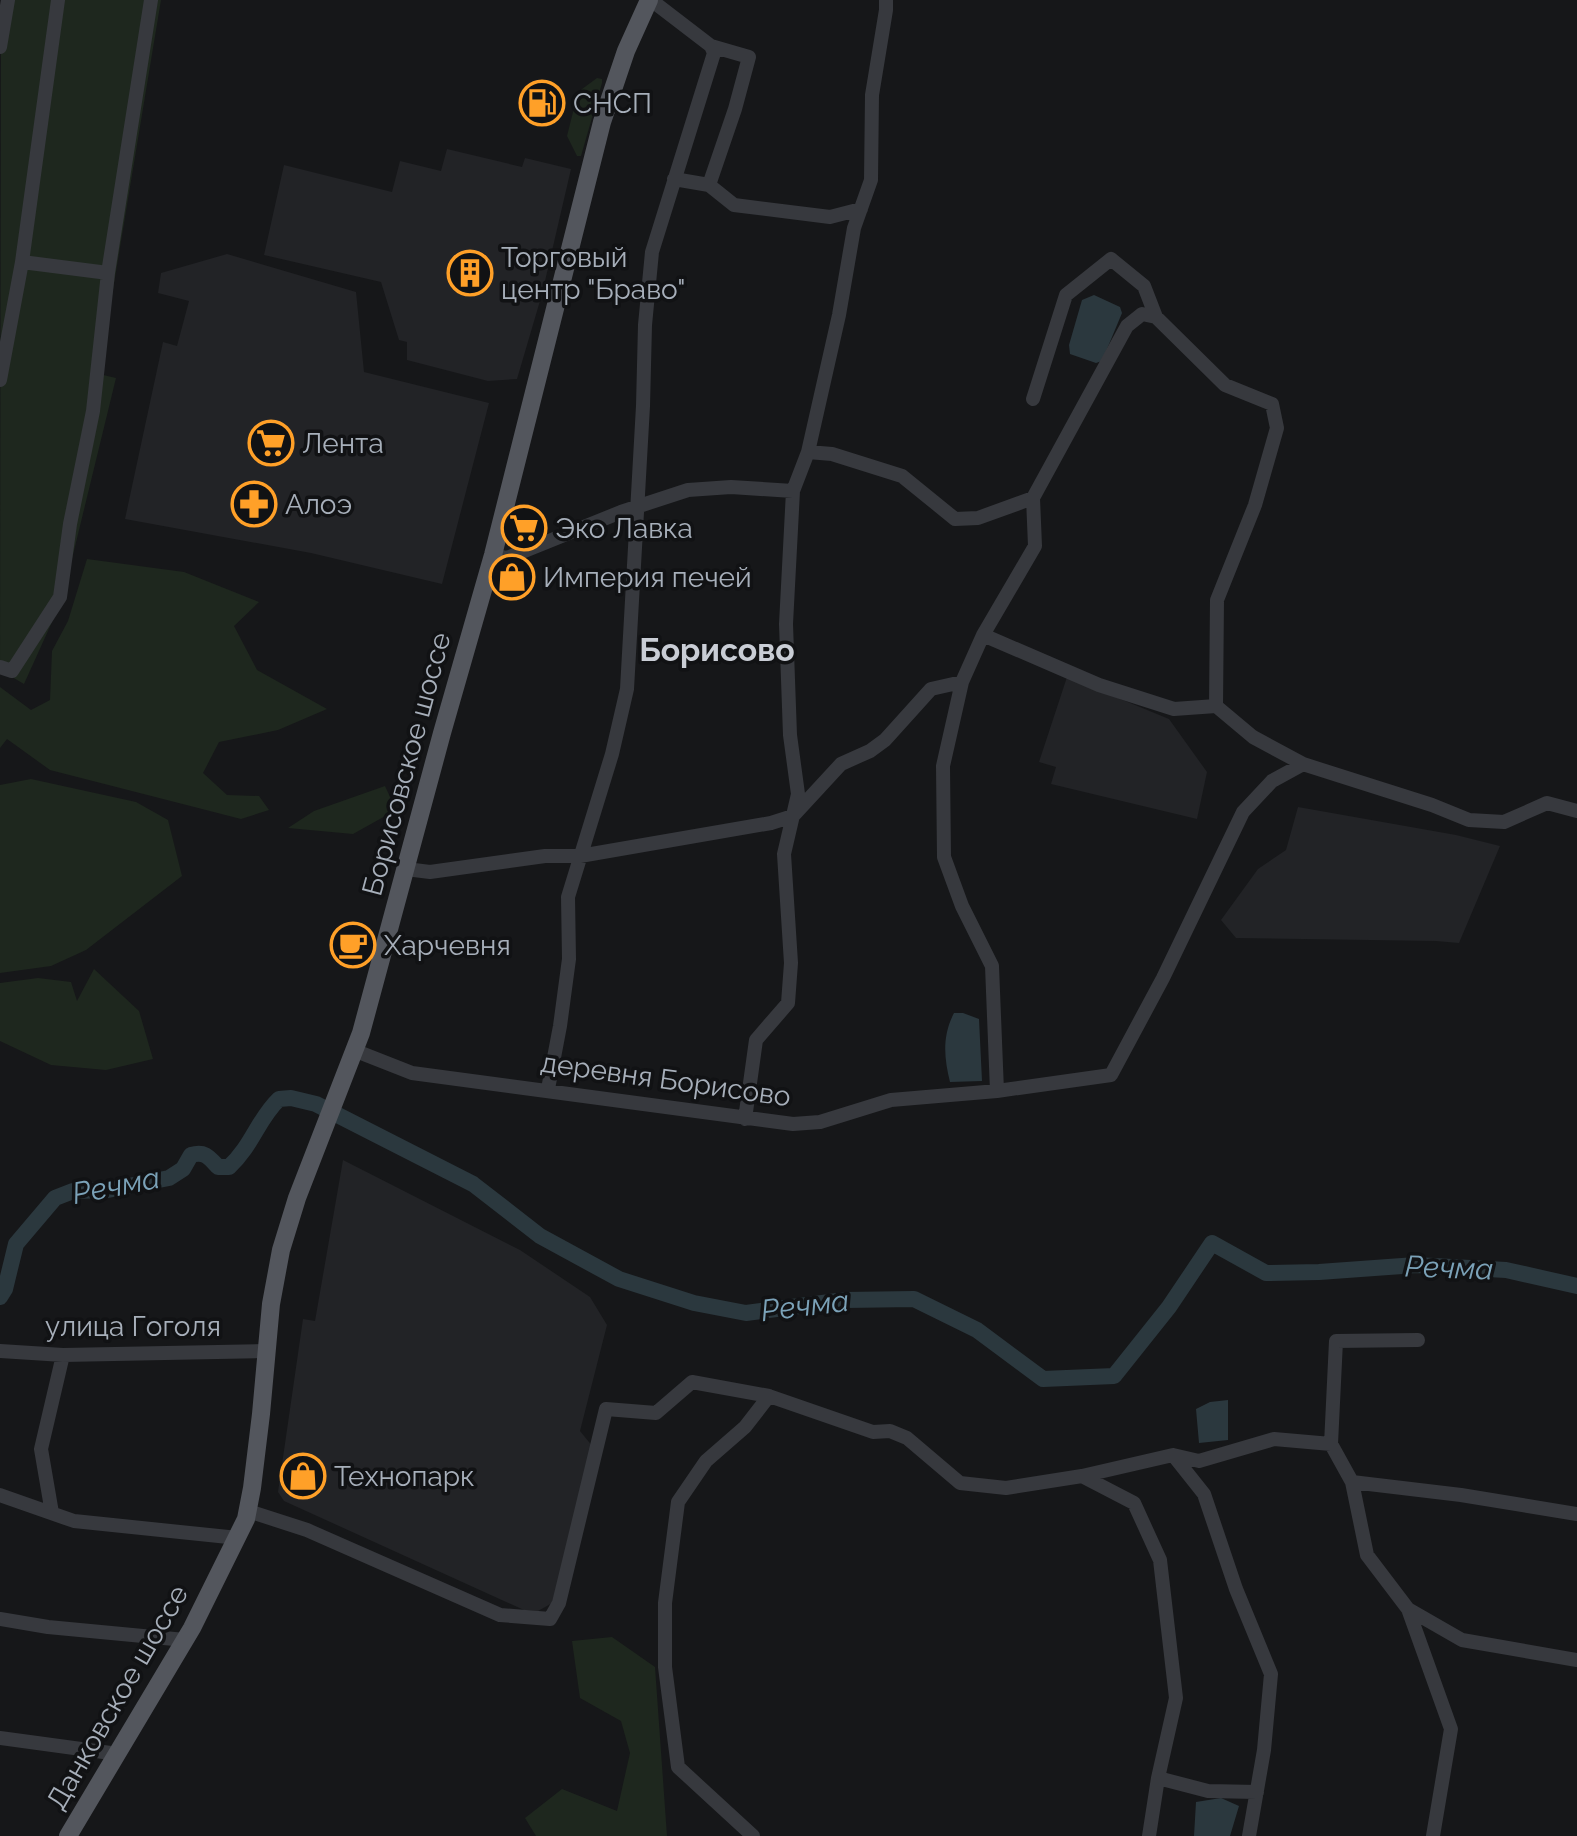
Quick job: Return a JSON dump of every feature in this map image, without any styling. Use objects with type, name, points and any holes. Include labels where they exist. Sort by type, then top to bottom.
[{"type":"main road","name":"Борисовское шоссе","points":[[214,1587],[248,1511],[271,1304],[281,1250],[297,1198],[356,1051],[493,555],[602,122],[626,51],[650,0]]},
{"type":"main road","name":"Данковское шоссе","points":[[68,1836],[214,1587]]},
{"type":"street","points":[[0,47],[8,0]]},
{"type":"street","points":[[0,380],[22,262],[58,0]]},
{"type":"street","points":[[0,667],[12,671],[60,597],[70,524],[93,411],[108,273],[151,0]]},
{"type":"street","points":[[650,0],[711,46],[749,57],[709,185]]},
{"type":"street","points":[[745,1119],[756,1040],[788,1003],[791,963],[784,854],[798,794],[790,735],[786,624],[793,491],[808,452],[839,315],[854,228],[871,180],[872,95],[886,0]]},
{"type":"street","points":[[548,1089],[569,959],[568,897],[612,754],[627,689],[645,325],[652,252],[714,53],[711,46]]},
{"type":"street","points":[[674,179],[709,185],[734,205],[830,217],[861,209]]},
{"type":"street","points":[[1033,399],[1066,295],[1111,259],[1144,286],[1156,317],[1225,385],[1272,404],[1277,428],[1255,505],[1217,600],[1216,706]]},
{"type":"street","points":[[22,262],[108,273]]},
{"type":"street","points":[[997,1091],[992,966],[962,906],[944,857],[943,766],[962,682],[983,635],[1035,546],[1033,498],[1127,326],[1142,314],[1156,317]]},
{"type":"street","points":[[808,452],[832,454],[902,476],[955,519],[978,518],[1033,498]]},
{"type":"street","points":[[493,555],[507,558],[688,490],[731,487],[793,491]]},
{"type":"street","points":[[983,635],[1099,685],[1174,709],[1216,706],[1253,737],[1303,764],[1469,820],[1504,822],[1547,803],[1577,811]]},
{"type":"street","points":[[406,869],[430,872],[545,856],[580,856],[771,823],[793,816],[841,764],[870,751],[885,740],[931,689],[962,682]]},
{"type":"street","name":"деревня Борисово","points":[[356,1051],[412,1073],[793,1124],[820,1122],[891,1100],[997,1091],[1111,1075],[1243,812],[1272,781],[1303,764]]},
{"type":"street","points":[[1418,1340],[1336,1341],[1331,1444],[1352,1482],[1367,1555],[1408,1609],[1451,1729],[1433,1836]]},
{"type":"street","name":"улица Гоголя","points":[[0,1351],[63,1355],[266,1351]]},
{"type":"street","points":[[52,1513],[41,1449],[63,1355]]},
{"type":"street","points":[[248,1511],[307,1530],[500,1615],[550,1619],[559,1603],[606,1409],[656,1413],[692,1382],[769,1396],[873,1432],[890,1431],[907,1438],[960,1483],[1006,1488],[1082,1476],[1173,1455],[1199,1461],[1274,1439],[1331,1444]]},
{"type":"street","points":[[753,1836],[678,1767],[665,1667],[665,1603],[678,1502],[706,1461],[745,1427],[769,1396]]},
{"type":"street","points":[[1173,1455],[1204,1494],[1236,1589],[1271,1674],[1264,1750],[1249,1836]]},
{"type":"street","points":[[1082,1476],[1134,1503],[1160,1560],[1176,1698],[1149,1836]]},
{"type":"street","points":[[1352,1482],[1461,1495],[1577,1514]]},
{"type":"street","points":[[0,1495],[74,1521],[238,1538]]},
{"type":"street","points":[[1408,1609],[1462,1640],[1577,1660]]},
{"type":"street","points":[[0,1619],[48,1627],[185,1640]]},
{"type":"street","points":[[0,1738],[118,1754]]},
{"type":"street","points":[[1158,1778],[1208,1791],[1257,1792]]},
{"type":"shaded area","points":[[1,0],[161,0],[99,374],[116,378],[62,600],[24,684],[0,670]]},
{"type":"shaded area","points":[[597,78],[602,79],[602,83],[581,156],[577,156],[567,136],[578,92]]},
{"type":"shaded area","points":[[447,149],[522,167],[525,158],[571,169],[542,294],[517,379],[488,381],[407,360],[407,342],[399,340],[381,282],[264,255],[284,165],[392,192],[400,161],[441,171]]},
{"type":"shaded area","points":[[227,254],[356,292],[364,372],[489,403],[442,584],[311,553],[125,519],[163,342],[177,346],[189,301],[158,293],[161,273]]},
{"type":"shaded area","points":[[1094,295],[1120,307],[1122,313],[1102,361],[1096,363],[1070,354],[1069,345],[1082,300]]},
{"type":"shaded area","points":[[87,559],[184,572],[259,602],[234,626],[257,670],[327,709],[278,730],[219,742],[203,773],[227,795],[259,796],[269,810],[241,819],[50,770],[7,739],[0,748],[0,687],[31,710],[50,700],[52,651],[68,621]]},
{"type":"shaded area","points":[[1067,677],[1169,719],[1207,772],[1197,819],[1051,784],[1056,767],[1039,762]]},
{"type":"shaded area","points":[[31,779],[136,802],[168,820],[182,876],[86,950],[51,966],[0,973],[0,785]]},
{"type":"shaded area","points":[[385,786],[396,810],[353,834],[288,828],[314,811]]},
{"type":"shaded area","points":[[1298,807],[1456,835],[1500,846],[1459,943],[1236,938],[1221,920],[1258,869],[1286,850]]},
{"type":"shaded area","points":[[94,969],[139,1011],[153,1059],[106,1070],[51,1065],[0,1041],[0,983],[38,978],[71,982],[77,1001]]},
{"type":"shaded area","points":[[954,1013],[979,1019],[982,1081],[950,1082],[945,1047],[947,1030]]},
{"type":"shaded area","points":[[343,1160],[520,1250],[590,1297],[607,1325],[580,1431],[593,1447],[554,1602],[538,1611],[524,1610],[284,1501],[278,1492],[303,1319],[315,1321]]},
{"type":"shaded area","points":[[1228,1400],[1228,1440],[1199,1443],[1196,1409],[1210,1402]]},
{"type":"shaded area","points":[[612,1637],[655,1667],[667,1836],[536,1836],[525,1818],[562,1789],[617,1811],[630,1753],[621,1721],[580,1698],[572,1641]]},
{"type":"shaded area","points":[[1221,1798],[1239,1806],[1230,1836],[1194,1836],[1196,1802]]},
{"type":"waterway","name":"Речма","points":[[0,1297],[5,1289],[16,1244],[55,1198],[73,1191],[108,1190],[169,1178],[183,1169],[191,1155],[196,1154],[206,1156],[218,1167],[229,1167],[279,1099],[291,1098],[316,1104],[473,1184],[540,1236],[619,1279],[694,1303],[746,1313],[845,1300],[914,1299],[977,1330],[1043,1379],[1114,1376],[1169,1307],[1212,1243],[1266,1273],[1416,1265],[1506,1270],[1577,1286]]},
{"type":"place","name":"СНСП","points":[[542,103]]},
{"type":"place","name":"Торговый центр \"Браво\"","points":[[470,273]]},
{"type":"place","name":"Лента","points":[[271,443]]},
{"type":"place","name":"Алоэ","points":[[254,504]]},
{"type":"place","name":"Эко Лавка","points":[[524,528]]},
{"type":"place","name":"Империя печей","points":[[512,577]]},
{"type":"place","name":"Харчевня","points":[[353,945]]},
{"type":"place","name":"Технопарк","points":[[303,1476]]},
{"type":"district","name":"Борисово","points":[[717,650]]}]
